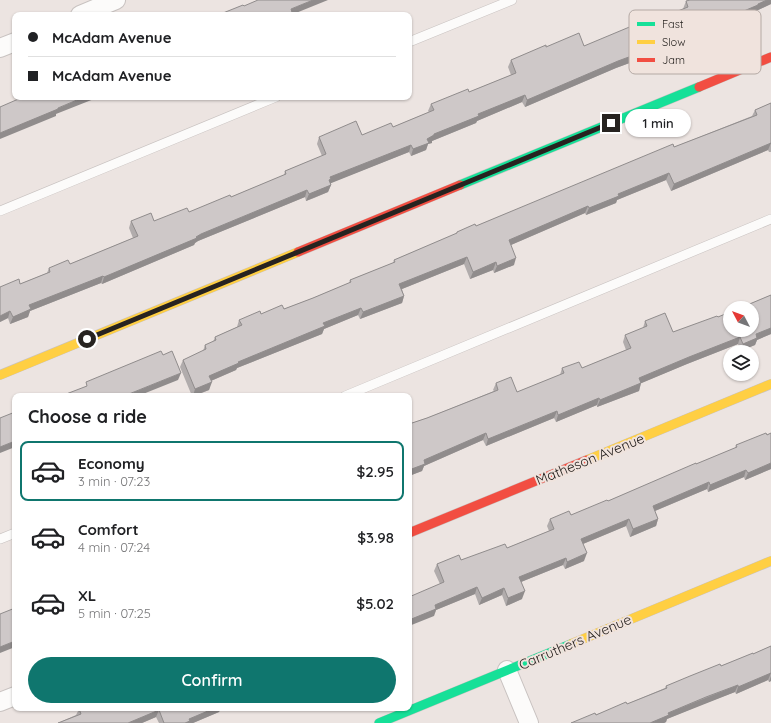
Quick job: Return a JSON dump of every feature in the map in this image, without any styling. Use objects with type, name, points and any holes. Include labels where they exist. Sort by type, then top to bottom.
[{"type":"street","points":[[87,12],[116,0]]},
{"type":"street","points":[[0,48],[12,43]]},
{"type":"street","points":[[761,60],[771,56]]},
{"type":"street","points":[[0,375],[727,74]]},
{"type":"street","name":"Matheson Avenue","points":[[412,532],[771,384]]},
{"type":"street","name":"Carruthers Avenue","points":[[412,709],[771,561]]},
{"type":"street","points":[[507,670],[529,723]]},
{"type":"street","points":[[0,702],[12,697]]},
{"type":"street","name":"Carruthers Avenue","points":[[379,723],[408,711]]},
{"type":"lane","points":[[412,41],[512,0]]},
{"type":"lane","points":[[0,211],[269,100]]},
{"type":"lane","points":[[352,393],[771,219]]},
{"type":"lane","points":[[0,539],[12,534]]},
{"type":"building","points":[[258,0],[313,0],[291,9],[292,12],[226,12],[243,5],[244,6]]},
{"type":"building","points":[[767,0],[746,10],[680,10],[688,7],[686,1]]},
{"type":"building","points":[[629,27],[629,57],[527,100],[525,95],[478,114],[479,116],[434,134],[427,139],[429,143],[413,149],[411,145],[330,177],[331,179],[329,180],[331,185],[309,194],[307,190],[201,234],[196,237],[197,238],[104,277],[103,276],[29,305],[31,309],[13,317],[10,311],[0,316],[0,287],[19,279],[20,284],[50,272],[49,268],[68,260],[70,264],[138,236],[131,221],[151,213],[154,221],[187,208],[189,212],[230,195],[231,197],[286,174],[285,171],[326,154],[319,137],[356,121],[362,135],[391,123],[393,127],[434,110],[431,104],[468,89],[469,92],[516,73],[511,60],[546,45],[546,47],[579,33],[584,46]]},
{"type":"building","points":[[16,100],[77,100],[0,133],[0,107]]},
{"type":"building","points":[[771,103],[771,143],[674,184],[669,173],[618,194],[619,196],[589,208],[588,206],[509,240],[516,258],[497,266],[496,262],[473,272],[467,257],[399,284],[404,296],[363,312],[361,308],[323,323],[325,326],[238,362],[239,363],[209,376],[212,382],[195,389],[183,360],[206,349],[205,345],[216,340],[215,337],[242,325],[239,320],[260,311],[261,314],[282,305],[284,309],[313,298],[351,282],[350,280],[395,262],[394,260],[475,224],[476,226],[673,144],[674,147],[757,115],[755,110]]},
{"type":"building","points":[[771,295],[771,328],[759,333],[759,301],[757,301]]},
{"type":"building","points":[[665,313],[673,332],[717,316],[723,315],[723,337],[740,337],[639,378],[641,383],[600,400],[599,398],[558,415],[557,411],[488,439],[486,433],[424,460],[425,464],[412,469],[412,423],[498,390],[496,383],[511,377],[517,392],[564,373],[562,368],[579,362],[582,368],[631,348],[625,335],[647,326],[645,321]]},
{"type":"building","points":[[740,337],[757,337],[757,338],[743,344]]},
{"type":"building","points":[[161,351],[163,355],[172,351],[181,373],[131,393],[69,393],[87,386],[86,382]]},
{"type":"building","points":[[12,413],[12,442],[0,447],[0,418]]},
{"type":"building","points":[[766,433],[767,435],[771,433],[771,463],[748,473],[746,470],[710,485],[709,482],[653,506],[658,519],[633,529],[629,519],[581,539],[587,553],[567,562],[566,558],[519,577],[525,591],[508,598],[504,588],[482,598],[477,587],[435,605],[436,609],[412,619],[412,596],[444,582],[437,564],[459,555],[461,560],[505,544],[507,548],[554,529],[550,519],[569,511],[571,515],[607,500],[608,501],[737,447],[736,445]]},
{"type":"building","points":[[12,609],[12,642],[0,647],[0,614]]},
{"type":"building","points":[[771,646],[771,673],[738,687],[738,685],[706,697],[668,713],[669,715],[650,723],[571,723],[595,713],[596,715],[626,702],[627,704],[667,688],[666,686],[690,676],[720,664],[721,666]]},
{"type":"building","points":[[80,711],[157,711],[128,723],[58,723],[81,714]]},
{"type":"building","points":[[159,711],[208,711],[189,719],[190,721],[185,723],[164,723]]},
{"type":"traffic: fast","points":[[460,185],[699,87]]},
{"type":"traffic: fast","points":[[412,709],[571,644]]},
{"type":"traffic: fast","points":[[379,723],[408,711]]},
{"type":"traffic: slow","points":[[0,375],[298,252]]},
{"type":"traffic: slow","points":[[587,460],[771,384]]},
{"type":"traffic: slow","points":[[571,644],[771,561]]},
{"type":"traffic: jam","points":[[761,61],[771,57]]},
{"type":"traffic: jam","points":[[699,87],[730,74]]},
{"type":"traffic: jam","points":[[298,252],[460,185]]},
{"type":"traffic: jam","points":[[412,532],[587,460]]},
{"type":"route","points":[[87,339],[611,123]]}]
